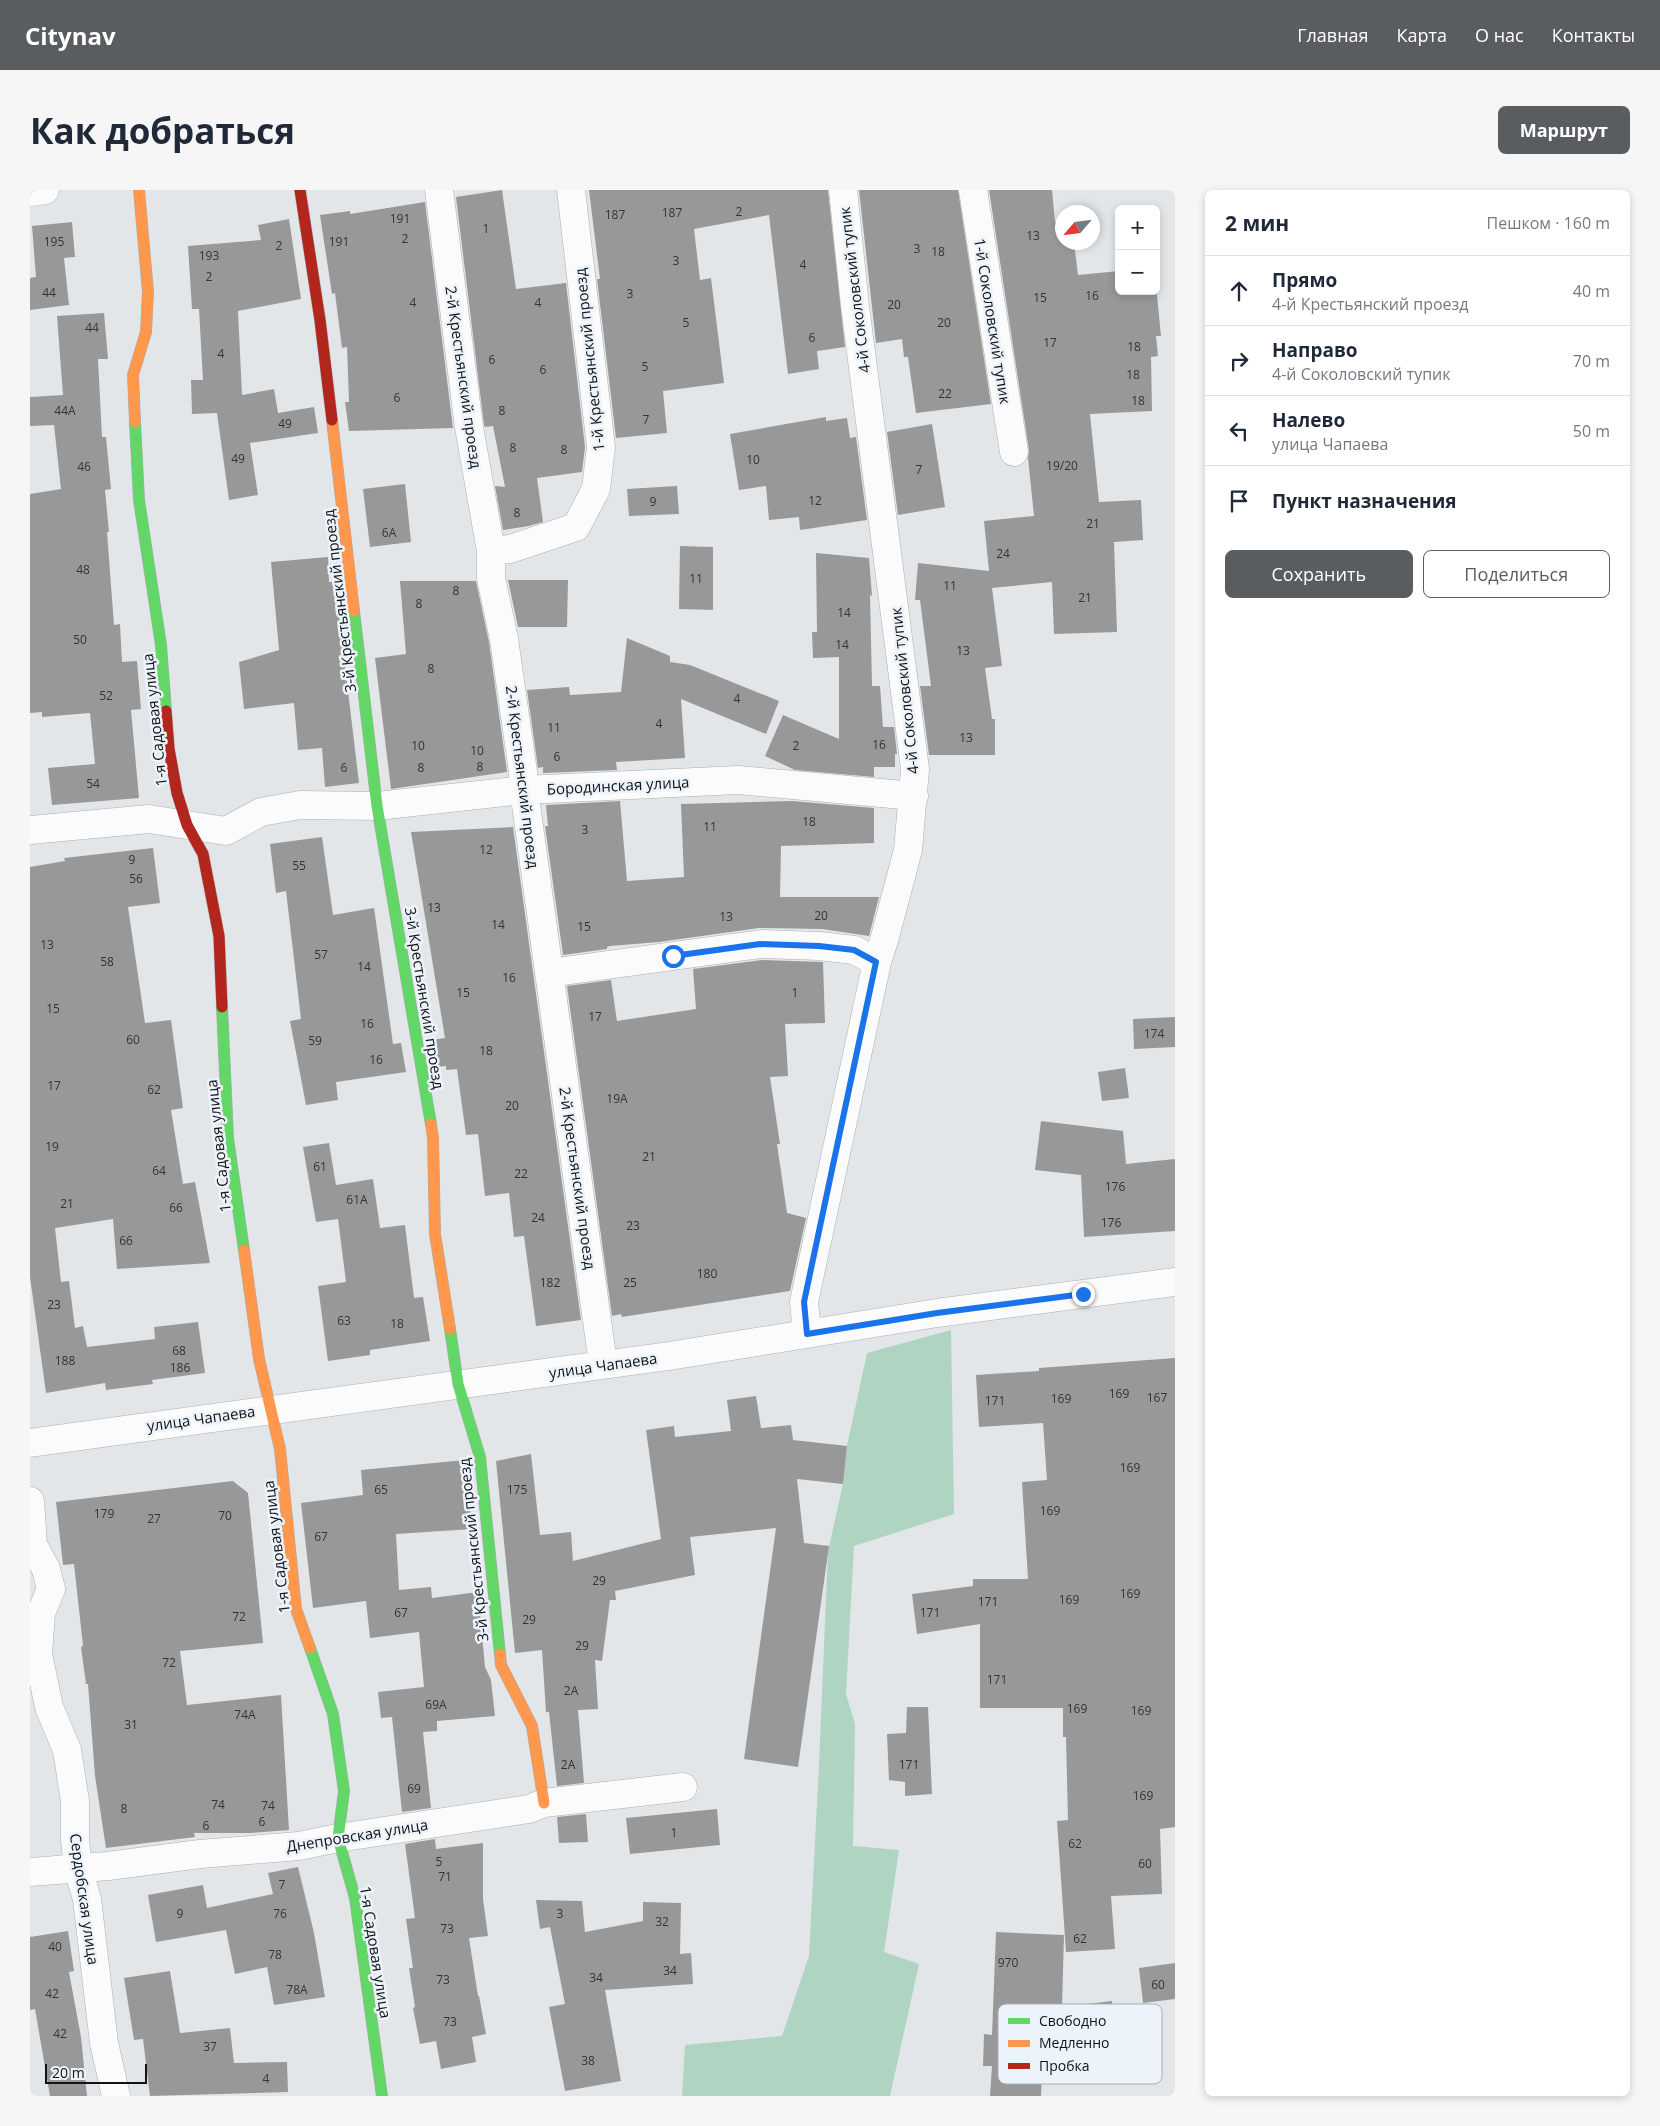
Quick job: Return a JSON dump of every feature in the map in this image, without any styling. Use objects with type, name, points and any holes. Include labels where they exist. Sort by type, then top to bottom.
[{"type":"street","points":[[30,192],[46,190]]},
{"type":"street","name":"1-я Садовая улица","points":[[139,190],[148,292],[146,332],[133,375],[138,500],[161,645],[169,748],[177,793],[187,825],[203,854],[219,936],[228,1138],[259,1359],[269,1409],[280,1449],[296,1609],[334,1714],[344,1790],[338,1838],[355,1898],[382,2096]]},
{"type":"street","name":"3-й Крестьянский проезд","points":[[300,190],[322,340],[377,806],[432,1138],[435,1234],[458,1384],[480,1458],[501,1665],[532,1726],[544,1803]]},
{"type":"street","name":"2-й Крестьянский проезд","points":[[439,190],[470,427],[491,551],[491,578],[504,639],[523,772],[603,1364]]},
{"type":"street","name":"1-й Крестьянский проезд","points":[[491,551],[510,549],[576,527],[596,489],[601,447],[571,190]]},
{"type":"street","name":"4-й Соколовский тупик","points":[[807,1334],[804,1302],[876,962],[885,937],[908,850],[915,769],[855,306],[843,190]]},
{"type":"street","name":"1-й Соколовский тупик","points":[[973,190],[1014,452]]},
{"type":"street","name":"Бородинская улица","points":[[30,830],[149,820],[226,831],[261,812],[300,805],[377,806],[524,790],[738,780],[914,796]]},
{"type":"street","points":[[549,973],[760,944],[819,946],[854,950],[876,962]]},
{"type":"street","name":"улица Чапаева","points":[[30,1443],[603,1364],[937,1313],[1175,1282]]},
{"type":"street","name":"Сердобская улица","points":[[30,1501],[33,1545],[46,1569],[51,1589],[41,1613],[38,1654],[49,1707],[67,1750],[75,1801],[75,1839],[78,1869],[87,1899],[104,2042],[116,2096]]},
{"type":"street","name":"Днепровская улица","points":[[30,1872],[78,1869],[200,1854],[299,1846],[338,1838],[529,1809],[544,1803],[683,1787]]},
{"type":"green space","points":[[951,1330],[954,1514],[854,1546],[846,1694],[855,1724],[853,1846],[899,1850],[884,1952],[919,1964],[890,2096],[682,2096],[685,2045],[782,2036],[809,1956],[828,1551],[843,1484],[847,1446],[867,1353]]},
{"type":"building","points":[[502,190],[516,289],[566,283],[585,447],[582,472],[537,478],[543,522],[503,530],[495,486],[505,487],[493,426],[485,427],[484,425],[456,197]]},
{"type":"building","points":[[589,190],[828,190],[845,347],[817,351],[819,369],[788,374],[769,215],[694,229],[700,280],[711,278],[724,383],[663,391],[667,433],[616,438],[597,279],[600,279]]},
{"type":"building","points":[[859,190],[958,190],[991,404],[916,413],[908,357],[904,357],[902,339],[876,343]]},
{"type":"building","points":[[989,190],[1052,190],[1055,250],[1075,250],[1078,275],[1115,271],[1115,295],[1157,295],[1161,336],[1156,336],[1158,356],[1151,357],[1152,411],[1090,414],[1099,502],[1141,500],[1143,540],[1114,542],[1117,632],[1054,634],[1052,582],[992,588],[1002,666],[985,668],[992,719],[995,719],[995,755],[929,755],[920,686],[931,686],[920,600],[915,600],[918,563],[989,571],[984,521],[1034,516],[1028,458],[1029,450]]},
{"type":"building","points":[[425,202],[453,428],[349,431],[345,402],[349,402],[347,347],[342,348],[335,293],[332,294],[320,215],[350,211],[350,214]]},
{"type":"building","points":[[289,219],[301,299],[238,311],[242,395],[274,389],[278,413],[314,407],[318,433],[250,443],[258,495],[229,500],[217,413],[192,414],[191,380],[203,380],[199,309],[192,309],[188,246],[261,240],[258,225]]},
{"type":"building","points":[[72,222],[75,257],[64,258],[69,305],[30,310],[30,278],[36,277],[32,226]]},
{"type":"building","points":[[104,313],[108,359],[98,359],[102,437],[106,437],[111,489],[105,490],[109,532],[107,532],[114,625],[120,624],[122,662],[137,661],[141,709],[131,710],[139,798],[52,805],[48,768],[95,764],[90,713],[42,717],[42,712],[30,713],[30,494],[61,489],[54,425],[30,426],[30,397],[63,395],[57,316]]},
{"type":"building","points":[[826,417],[826,421],[847,418],[850,438],[856,437],[867,520],[800,530],[799,517],[769,520],[766,486],[739,490],[730,434]]},
{"type":"building","points":[[932,424],[945,507],[898,515],[887,432]]},
{"type":"building","points":[[405,484],[411,542],[370,547],[363,489]]},
{"type":"building","points":[[677,486],[679,514],[629,516],[627,489]]},
{"type":"building","points":[[680,546],[713,547],[713,610],[679,609]]},
{"type":"building","points":[[816,553],[869,558],[872,596],[870,595],[872,686],[880,686],[883,727],[894,727],[897,754],[895,754],[895,767],[874,767],[874,777],[795,770],[765,756],[783,715],[839,739],[839,657],[813,658],[812,632],[817,632]]},
{"type":"building","points":[[328,557],[329,582],[335,582],[359,783],[325,787],[322,748],[298,750],[294,703],[244,709],[239,662],[279,650],[271,562]]},
{"type":"building","points":[[508,580],[568,580],[567,627],[518,627]]},
{"type":"building","points":[[400,581],[476,581],[489,642],[507,772],[391,789],[375,658],[406,654]]},
{"type":"building","points":[[627,638],[670,656],[670,662],[690,665],[779,701],[766,734],[681,699],[685,758],[616,762],[617,770],[543,773],[543,767],[538,768],[527,690],[569,687],[570,695],[621,692]]},
{"type":"building","points":[[620,801],[627,881],[684,877],[681,804],[792,801],[874,808],[874,843],[781,846],[780,897],[879,897],[869,936],[822,929],[759,928],[659,942],[610,946],[607,949],[563,955],[545,826],[548,826],[546,805]]},
{"type":"building","points":[[513,827],[581,1320],[536,1326],[524,1236],[514,1237],[509,1193],[485,1196],[478,1134],[466,1135],[457,1069],[446,1070],[446,1066],[437,1067],[432,1040],[445,1038],[411,832]]},
{"type":"building","points":[[322,837],[333,915],[374,908],[393,1044],[401,1043],[406,1072],[336,1082],[338,1100],[306,1105],[290,1021],[301,1019],[286,891],[276,893],[270,844]]},
{"type":"building","points":[[153,848],[160,903],[128,907],[145,1023],[171,1020],[183,1108],[171,1110],[183,1184],[195,1182],[210,1263],[117,1269],[113,1219],[55,1228],[61,1282],[69,1281],[75,1328],[83,1326],[87,1347],[155,1339],[154,1327],[198,1322],[205,1373],[152,1380],[153,1384],[106,1390],[105,1383],[46,1393],[30,1277],[30,867],[65,861],[64,858]]},
{"type":"building","points":[[762,960],[823,962],[825,1023],[785,1024],[788,1076],[770,1077],[780,1144],[777,1144],[787,1213],[806,1218],[790,1291],[622,1317],[621,1314],[612,1316],[567,986],[611,980],[617,1021],[696,1009],[693,969]]},
{"type":"building","points":[[1175,1017],[1175,1047],[1134,1049],[1133,1019]]},
{"type":"building","points":[[1125,1068],[1129,1098],[1102,1101],[1098,1072]]},
{"type":"building","points":[[1041,1121],[1123,1131],[1126,1164],[1175,1159],[1175,1231],[1084,1237],[1081,1175],[1035,1170]]},
{"type":"building","points":[[329,1143],[336,1185],[373,1179],[380,1228],[405,1225],[414,1298],[423,1297],[430,1341],[370,1350],[370,1355],[328,1361],[318,1286],[346,1282],[338,1219],[316,1222],[303,1147]]},
{"type":"building","points":[[1175,1358],[1175,1827],[1160,1829],[1162,1894],[1111,1896],[1115,1949],[1066,1952],[1057,1821],[1068,1820],[1066,1737],[1063,1737],[1063,1708],[980,1708],[980,1624],[917,1634],[912,1594],[973,1586],[973,1579],[1028,1579],[1022,1482],[1047,1480],[1043,1423],[979,1427],[976,1375],[1039,1371],[1039,1368]]},
{"type":"building","points":[[756,1396],[761,1428],[791,1425],[793,1440],[847,1446],[843,1484],[797,1479],[804,1543],[829,1546],[798,1767],[744,1759],[776,1528],[690,1537],[695,1575],[615,1591],[616,1600],[610,1600],[602,1661],[595,1660],[598,1709],[578,1710],[584,1783],[557,1786],[549,1712],[546,1712],[542,1650],[515,1653],[496,1461],[531,1454],[540,1535],[571,1532],[573,1561],[661,1539],[646,1430],[674,1426],[675,1437],[731,1431],[727,1400]]},
{"type":"building","points":[[465,1460],[472,1529],[396,1534],[399,1590],[431,1587],[432,1598],[478,1592],[485,1667],[491,1680],[495,1716],[437,1721],[437,1731],[423,1732],[431,1808],[402,1812],[392,1717],[381,1718],[378,1692],[424,1687],[419,1632],[370,1638],[366,1601],[313,1608],[301,1503],[363,1495],[361,1470]]},
{"type":"building","points":[[233,1481],[248,1493],[263,1643],[180,1651],[187,1705],[281,1695],[289,1830],[251,1833],[194,1833],[195,1837],[106,1848],[95,1776],[88,1684],[86,1684],[81,1647],[83,1646],[74,1564],[63,1565],[56,1502]]},
{"type":"building","points":[[907,1707],[928,1707],[932,1794],[905,1796],[905,1782],[889,1780],[887,1734],[906,1733]]},
{"type":"building","points":[[717,1809],[720,1845],[630,1854],[626,1818]]},
{"type":"building","points":[[586,1814],[588,1842],[559,1843],[557,1817]]},
{"type":"building","points":[[435,1839],[436,1849],[483,1843],[483,1899],[488,1936],[469,1938],[486,2034],[472,2037],[476,2062],[441,2069],[436,2041],[420,2044],[413,2008],[415,2007],[409,1968],[413,1968],[406,1919],[415,1918],[405,1844]]},
{"type":"building","points":[[298,1867],[314,1933],[325,1997],[274,2005],[267,1967],[235,1974],[226,1930],[156,1942],[148,1895],[203,1885],[207,1908],[273,1894],[268,1873]]},
{"type":"building","points":[[536,1900],[582,1901],[585,1932],[643,1921],[643,1902],[681,1903],[680,1954],[691,1953],[693,1984],[605,1990],[621,2081],[565,2091],[549,2007],[565,2004],[550,1927],[540,1929]]},
{"type":"building","points":[[68,1931],[74,1971],[69,1972],[81,2037],[87,2096],[50,2096],[35,2009],[30,2010],[30,1937]]},
{"type":"building","points":[[996,1932],[1064,1935],[1062,2004],[998,2004],[998,2084],[1042,2084],[1041,2096],[990,2096],[992,2066],[983,2066],[984,2034],[992,2035]]},
{"type":"building","points":[[1175,1963],[1175,1999],[1143,2003],[1139,1968]]},
{"type":"building","points":[[170,1971],[180,2033],[230,2028],[234,2063],[287,2062],[288,2092],[150,2096],[143,2039],[134,2040],[124,1978]]},
{"type":"building","points":[[1112,2001],[1112,2004],[1087,2004]]},
{"type":"traffic: fast","points":[[135,422],[139,500],[161,645],[166,711]]},
{"type":"traffic: fast","points":[[354,611],[377,806],[431,1124]]},
{"type":"traffic: fast","points":[[222,1007],[228,1138],[244,1250]]},
{"type":"traffic: fast","points":[[450,1329],[458,1384],[480,1457],[500,1654]]},
{"type":"traffic: fast","points":[[310,1648],[333,1714],[344,1791],[338,1838],[355,1898],[382,2096]]},
{"type":"traffic: slow","points":[[135,422],[133,375],[146,332],[148,292],[139,190]]},
{"type":"traffic: slow","points":[[332,420],[354,611]]},
{"type":"traffic: slow","points":[[431,1124],[435,1234],[450,1329]]},
{"type":"traffic: slow","points":[[244,1250],[259,1359],[280,1449],[296,1609],[310,1648]]},
{"type":"traffic: slow","points":[[500,1654],[501,1665],[532,1726],[544,1803]]},
{"type":"traffic: jam","points":[[300,190],[320,320],[332,420]]},
{"type":"traffic: jam","points":[[166,711],[169,749],[177,793],[187,825],[203,854],[219,936],[222,1007]]},
{"type":"route","points":[[673,956],[760,944],[819,946],[854,950],[876,962],[804,1302],[807,1334],[937,1313],[1083,1294]]}]
